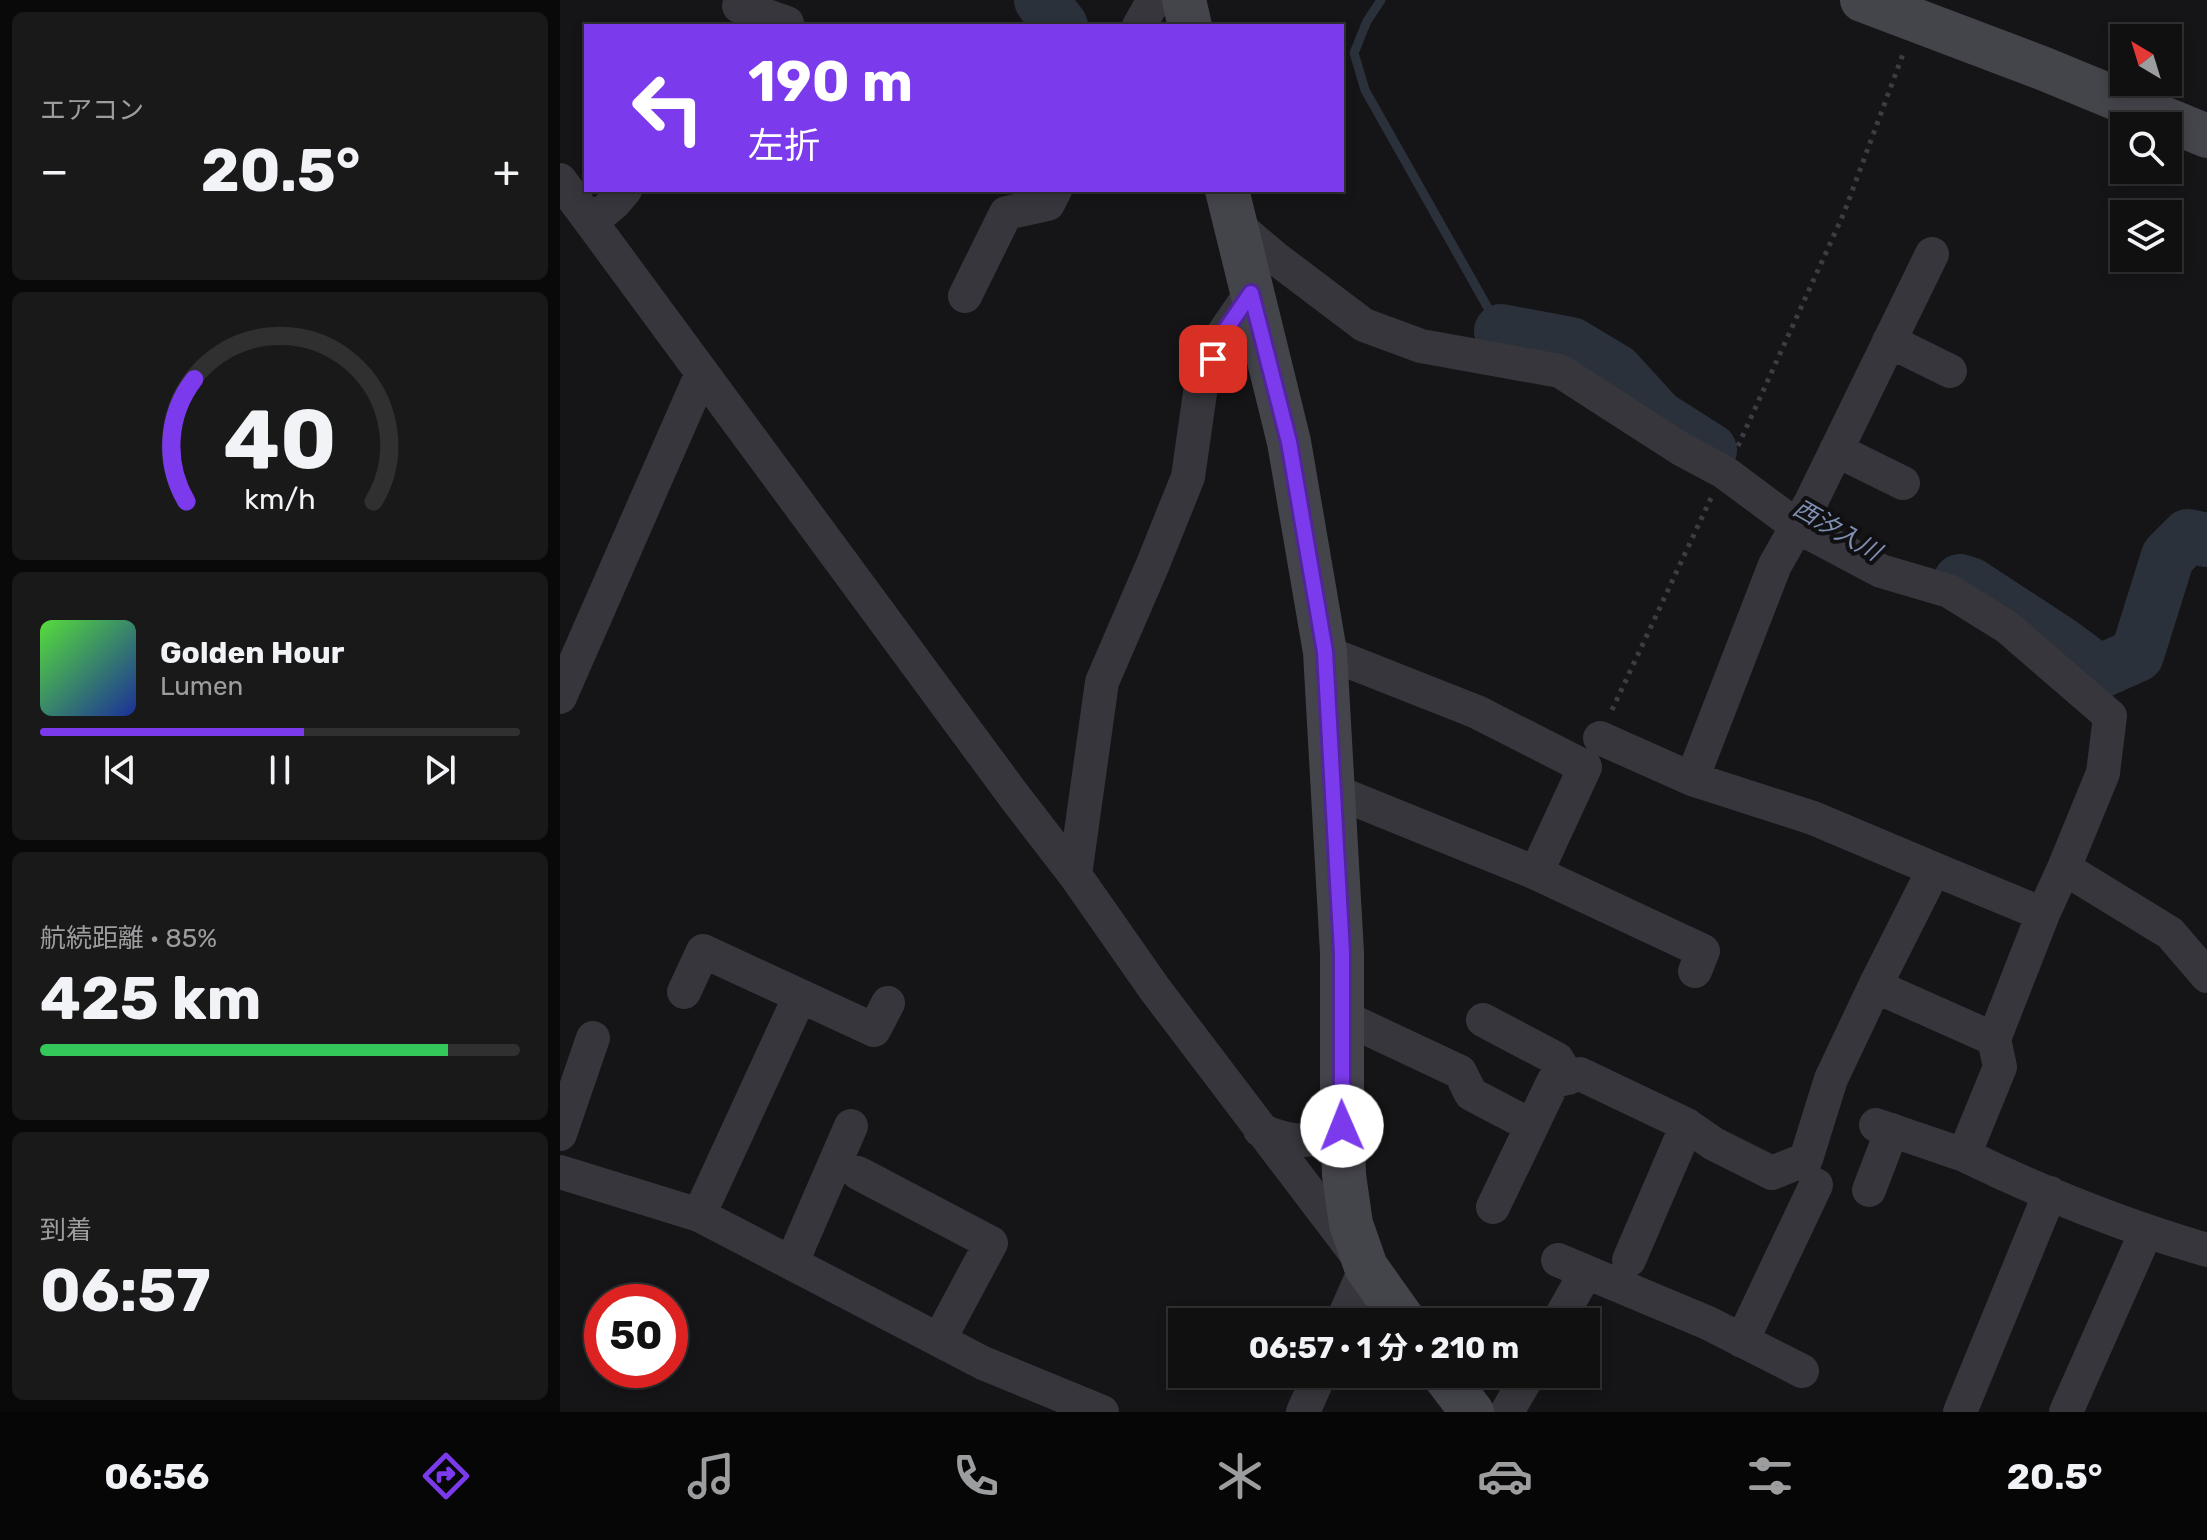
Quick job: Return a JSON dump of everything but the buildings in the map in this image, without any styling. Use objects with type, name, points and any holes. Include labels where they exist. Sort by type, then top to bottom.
[{"type":"main road","points":[[1184,0],[1190,24]]},
{"type":"main road","points":[[1862,0],[2042,68],[2207,136]]},
{"type":"main road","points":[[1231,206],[1289,442],[1325,652],[1342,953],[1344,1175],[1351,1224],[1366,1267],[1395,1308]]},
{"type":"main road","points":[[1454,1388],[1472,1412]]},
{"type":"street","points":[[1140,24],[1151,5],[1159,0]]},
{"type":"street","points":[[736,11],[787,23]]},
{"type":"street","points":[[560,180],[1075,875],[1154,988],[1366,1267],[1348,1308]]},
{"type":"street","points":[[591,222],[623,192]]},
{"type":"street","points":[[965,296],[1006,213],[1048,204],[1054,192]]},
{"type":"street","points":[[1231,206],[1274,257],[1364,325],[1421,346],[1560,371],[1681,449],[1729,463],[1881,571],[1949,591],[2007,627],[2110,716],[2103,773],[1994,1039],[2000,1067],[1964,1155]]},
{"type":"street","points":[[1692,779],[1775,565],[1803,518],[1932,254]]},
{"type":"street","points":[[1075,875],[1102,682],[1188,477],[1201,386],[1225,331],[1251,293]]},
{"type":"street","points":[[1889,341],[1950,371]]},
{"type":"street","points":[[560,697],[702,373]]},
{"type":"street","points":[[1836,450],[1903,483]]},
{"type":"street","points":[[1325,652],[1477,712],[1585,767],[1536,873]]},
{"type":"street","points":[[1600,738],[1692,779],[1813,818],[2043,914]]},
{"type":"street","points":[[1334,791],[1536,873],[1704,950]]},
{"type":"street","points":[[2064,868],[2170,933],[2207,976]]},
{"type":"street","points":[[1493,1207],[1553,1082],[1580,1074],[1687,1125],[1714,1144],[1772,1173],[1806,1159],[1831,1079],[1934,869]]},
{"type":"street","points":[[684,992],[703,951],[874,1030],[888,1003]]},
{"type":"street","points":[[1875,986],[1994,1039]]},
{"type":"street","points":[[699,1215],[800,996]]},
{"type":"street","points":[[1341,1016],[1460,1072],[1471,1094],[1532,1126]]},
{"type":"street","points":[[1483,1020],[1557,1059],[1568,1078]]},
{"type":"street","points":[[560,1134],[593,1038]]},
{"type":"street","points":[[1629,1260],[1687,1125]]},
{"type":"street","points":[[792,1262],[851,1126]]},
{"type":"street","points":[[1260,1130],[1284,1140],[1309,1140],[1327,1135],[1342,1126]]},
{"type":"street","points":[[1869,1190],[1884,1128],[1964,1155],[2146,1232],[2207,1250]]},
{"type":"street","points":[[560,1172],[699,1215],[983,1363],[1102,1412]]},
{"type":"street","points":[[858,1173],[991,1243],[939,1340]]},
{"type":"street","points":[[1742,1341],[1816,1185]]},
{"type":"street","points":[[1960,1412],[2050,1193]]},
{"type":"street","points":[[2066,1412],[2146,1232]]},
{"type":"street","points":[[1562,1308],[1572,1266],[1708,1323],[1802,1371]]},
{"type":"street","points":[[1303,1412],[1314,1388]]},
{"type":"street","points":[[1507,1412],[1521,1388]]},
{"type":"path","points":[[1600,738],[1844,213],[1916,20]]},
{"type":"waterway","name":"西汐入川","points":[[1041,0],[1059,24]]},
{"type":"waterway","points":[[1381,0],[1367,21],[1354,53],[1365,90],[1501,331]]},
{"type":"waterway","name":"西汐入川","points":[[1501,331],[1571,344],[1616,371],[1658,417],[1710,450]]},
{"type":"waterway","name":"西汐入川","points":[[1960,581],[1970,584],[2099,672],[2137,655],[2168,556],[2188,536],[2207,540]]},
{"type":"route","points":[[1213,359],[1225,331],[1251,293],[1289,442],[1325,652],[1342,953],[1342,1126]]}]
